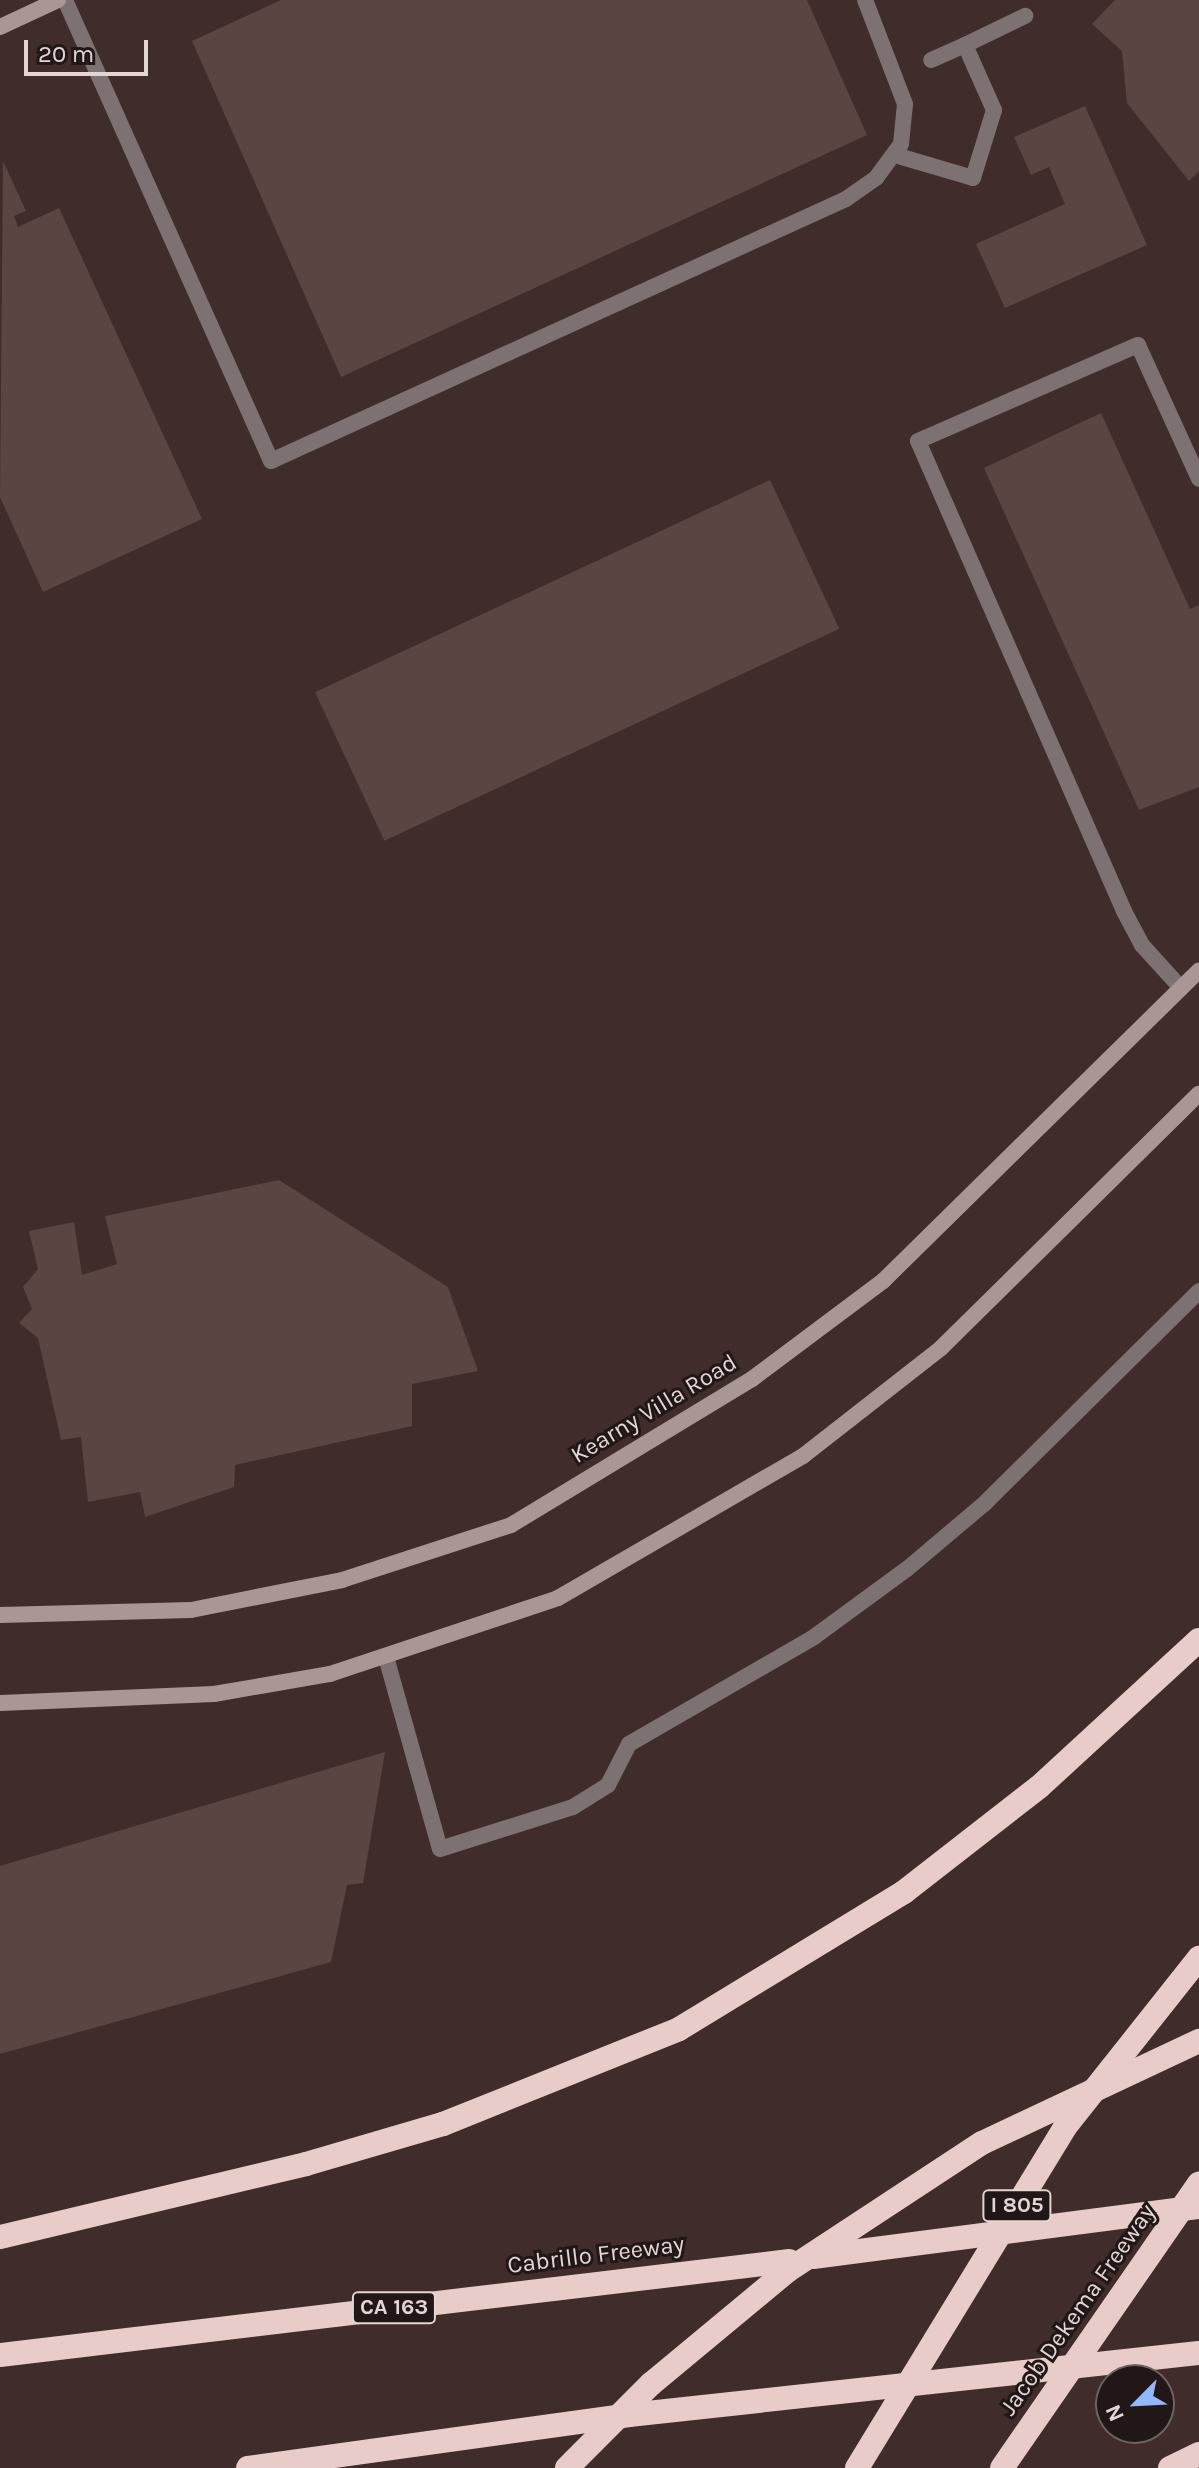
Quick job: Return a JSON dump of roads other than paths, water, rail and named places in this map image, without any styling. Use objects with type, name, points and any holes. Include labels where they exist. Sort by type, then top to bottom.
[{"type":"highway","points":[[0,2237],[277,2172],[443,2124],[679,2029],[904,1892],[1039,1787],[1199,1640]]},
{"type":"highway","name":"I 805","points":[[857,2468],[1065,2127],[1199,1958]]},
{"type":"highway","points":[[567,2468],[651,2384],[787,2271],[982,2143],[1199,2041]]},
{"type":"highway","name":"Jacob Dekema Freeway","points":[[1002,2468],[1199,2183]]},
{"type":"highway","name":"Cabrillo Freeway","points":[[0,2355],[789,2261],[1199,2207]]},
{"type":"highway","points":[[248,2468],[629,2415],[1199,2353]]},
{"type":"highway","points":[[1170,2468],[1199,2454]]},
{"type":"main road","points":[[0,27],[58,0]]},
{"type":"main road","name":"Kearny Villa Road","points":[[0,1615],[191,1610],[385,1569],[511,1525],[752,1379],[883,1281],[1199,971]]},
{"type":"main road","points":[[0,1703],[214,1694],[386,1657],[558,1598],[803,1456],[941,1348],[1199,1094]]},
{"type":"lane","points":[[65,0],[271,461],[846,199],[895,155],[905,104],[865,0]]},
{"type":"lane","points":[[931,60],[1025,16]]},
{"type":"lane","points":[[895,155],[973,178],[994,110],[965,45]]},
{"type":"lane","points":[[1181,988],[1142,945],[1124,911],[918,441],[1138,345],[1199,479]]},
{"type":"lane","points":[[386,1657],[440,1849],[573,1807],[608,1785],[629,1744],[814,1637],[907,1569],[984,1504],[1199,1291]]}]
